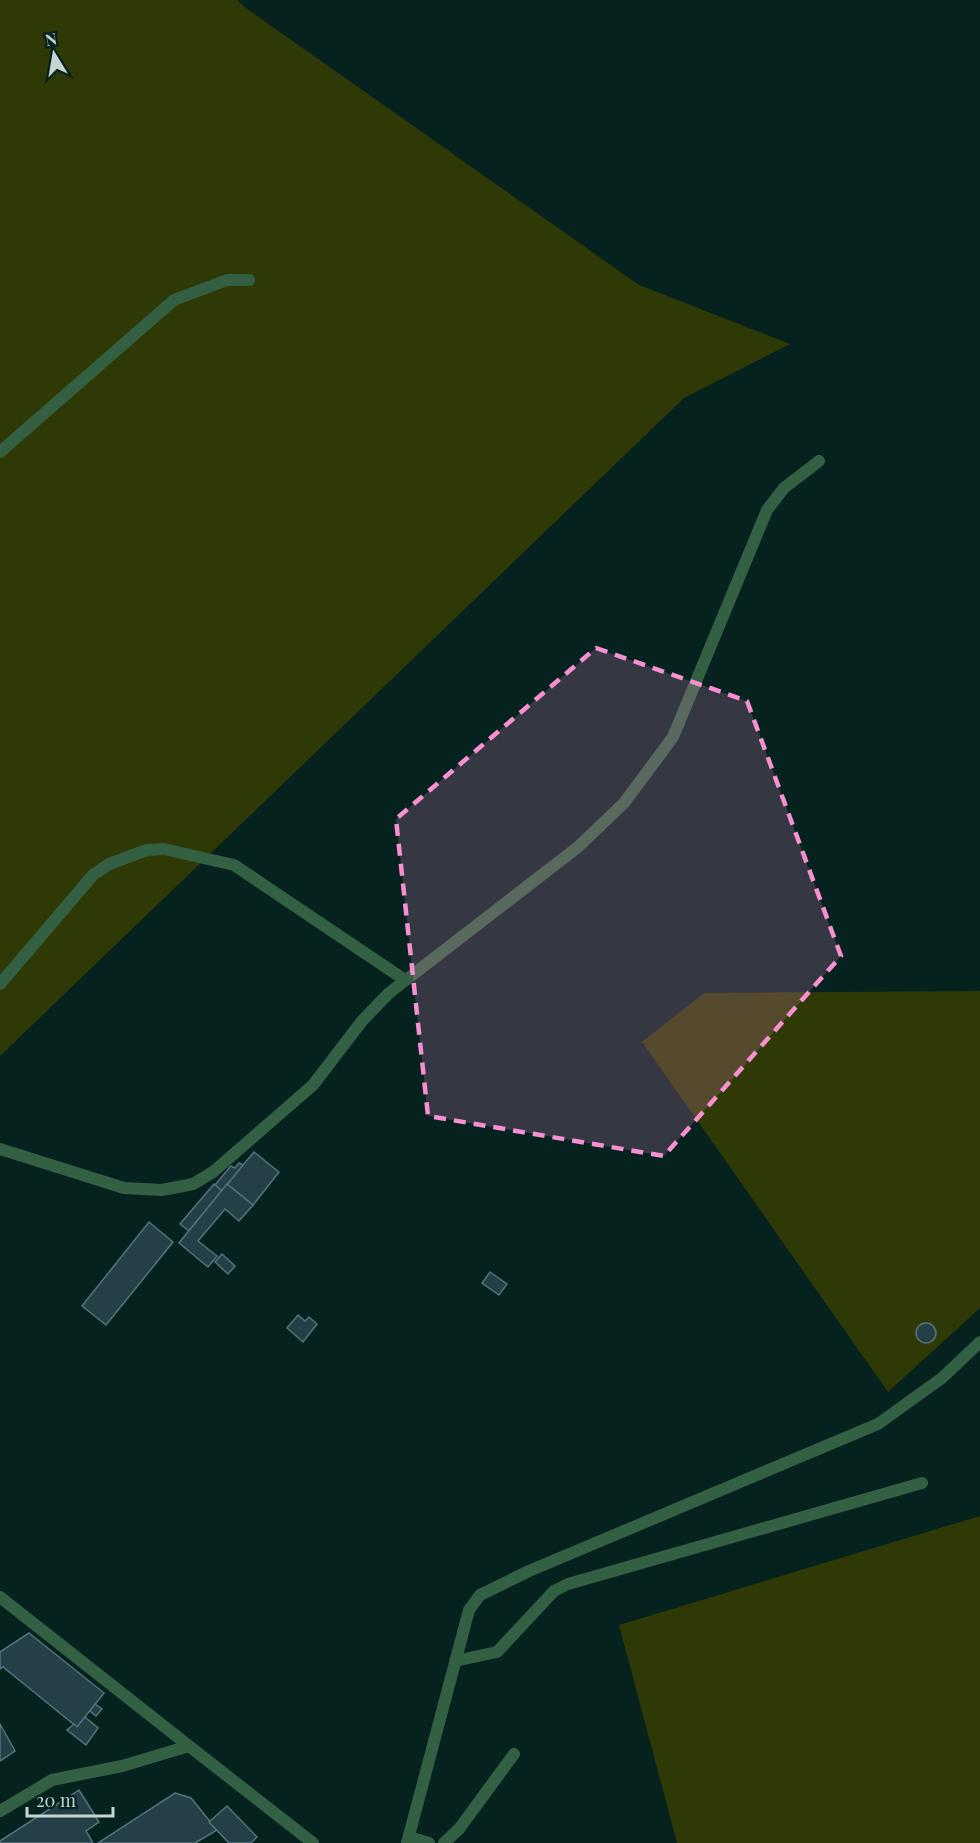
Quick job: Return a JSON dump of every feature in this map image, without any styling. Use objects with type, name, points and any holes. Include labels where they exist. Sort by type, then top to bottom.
[{"type":"lane","points":[[0,452],[174,300],[227,280],[249,280]]},
{"type":"lane","points":[[0,1149],[124,1188],[162,1190],[194,1184],[213,1172],[313,1085],[362,1021],[389,993],[578,847],[624,803],[673,737],[767,510],[784,488],[819,461]]},
{"type":"lane","points":[[0,984],[93,875],[109,864],[147,850],[164,849],[234,865],[405,980]]},
{"type":"lane","points":[[977,1345],[980,1360]]},
{"type":"lane","points":[[429,1843],[408,1840],[469,1610],[480,1595],[529,1571],[879,1424],[942,1378],[977,1345]]},
{"type":"lane","points":[[455,1661],[496,1652],[554,1591],[568,1584],[922,1483]]},
{"type":"lane","points":[[0,1597],[313,1843]]},
{"type":"lane","points":[[0,1811],[52,1780],[122,1766],[189,1746]]},
{"type":"lane","points":[[444,1843],[459,1829],[514,1754]]},
{"type":"highlighted area","points":[[596,648],[747,701],[841,956],[664,1156],[428,1116],[396,819]]},
{"type":"green space","points":[[0,0],[237,0],[639,285],[790,344],[684,398],[0,1056]]},
{"type":"green space","points":[[980,991],[980,1308],[888,1392],[642,1042],[704,993]]},
{"type":"green space","points":[[980,1516],[980,1843],[677,1843],[619,1625]]},
{"type":"building","points":[[254,1152],[279,1172],[253,1205],[227,1184]]},
{"type":"building","points":[[239,1163],[243,1165],[222,1191],[215,1185],[231,1166],[235,1168]]},
{"type":"building","points":[[214,1184],[222,1191],[189,1231],[180,1224]]},
{"type":"building","points":[[227,1184],[253,1205],[239,1221],[225,1209],[198,1241],[217,1256],[208,1267],[179,1243]]},
{"type":"building","points":[[149,1222],[173,1242],[106,1325],[82,1306]]},
{"type":"building","points":[[222,1254],[235,1266],[228,1274],[215,1262]]},
{"type":"building","points":[[490,1272],[507,1284],[499,1295],[482,1283]]},
{"type":"building","points":[[298,1315],[305,1321],[309,1317],[317,1324],[303,1342],[287,1328]]},
{"type":"building","points":[[926,1323],[933,1326],[936,1333],[933,1340],[926,1343],[919,1340],[916,1333],[919,1326]]},
{"type":"building","points":[[29,1633],[104,1693],[77,1727],[3,1667],[0,1669],[0,1652]]},
{"type":"building","points":[[95,1704],[102,1709],[96,1716],[90,1711]]},
{"type":"building","points":[[85,1717],[98,1728],[86,1745],[67,1730],[74,1724],[77,1727]]},
{"type":"building","points":[[0,1724],[15,1751],[0,1761]]},
{"type":"building","points":[[79,1790],[99,1822],[86,1831],[93,1843],[0,1843],[0,1841]]},
{"type":"building","points":[[175,1793],[191,1798],[217,1830],[195,1843],[98,1843]]},
{"type":"building","points":[[227,1806],[257,1837],[251,1843],[229,1843],[209,1822]]}]
